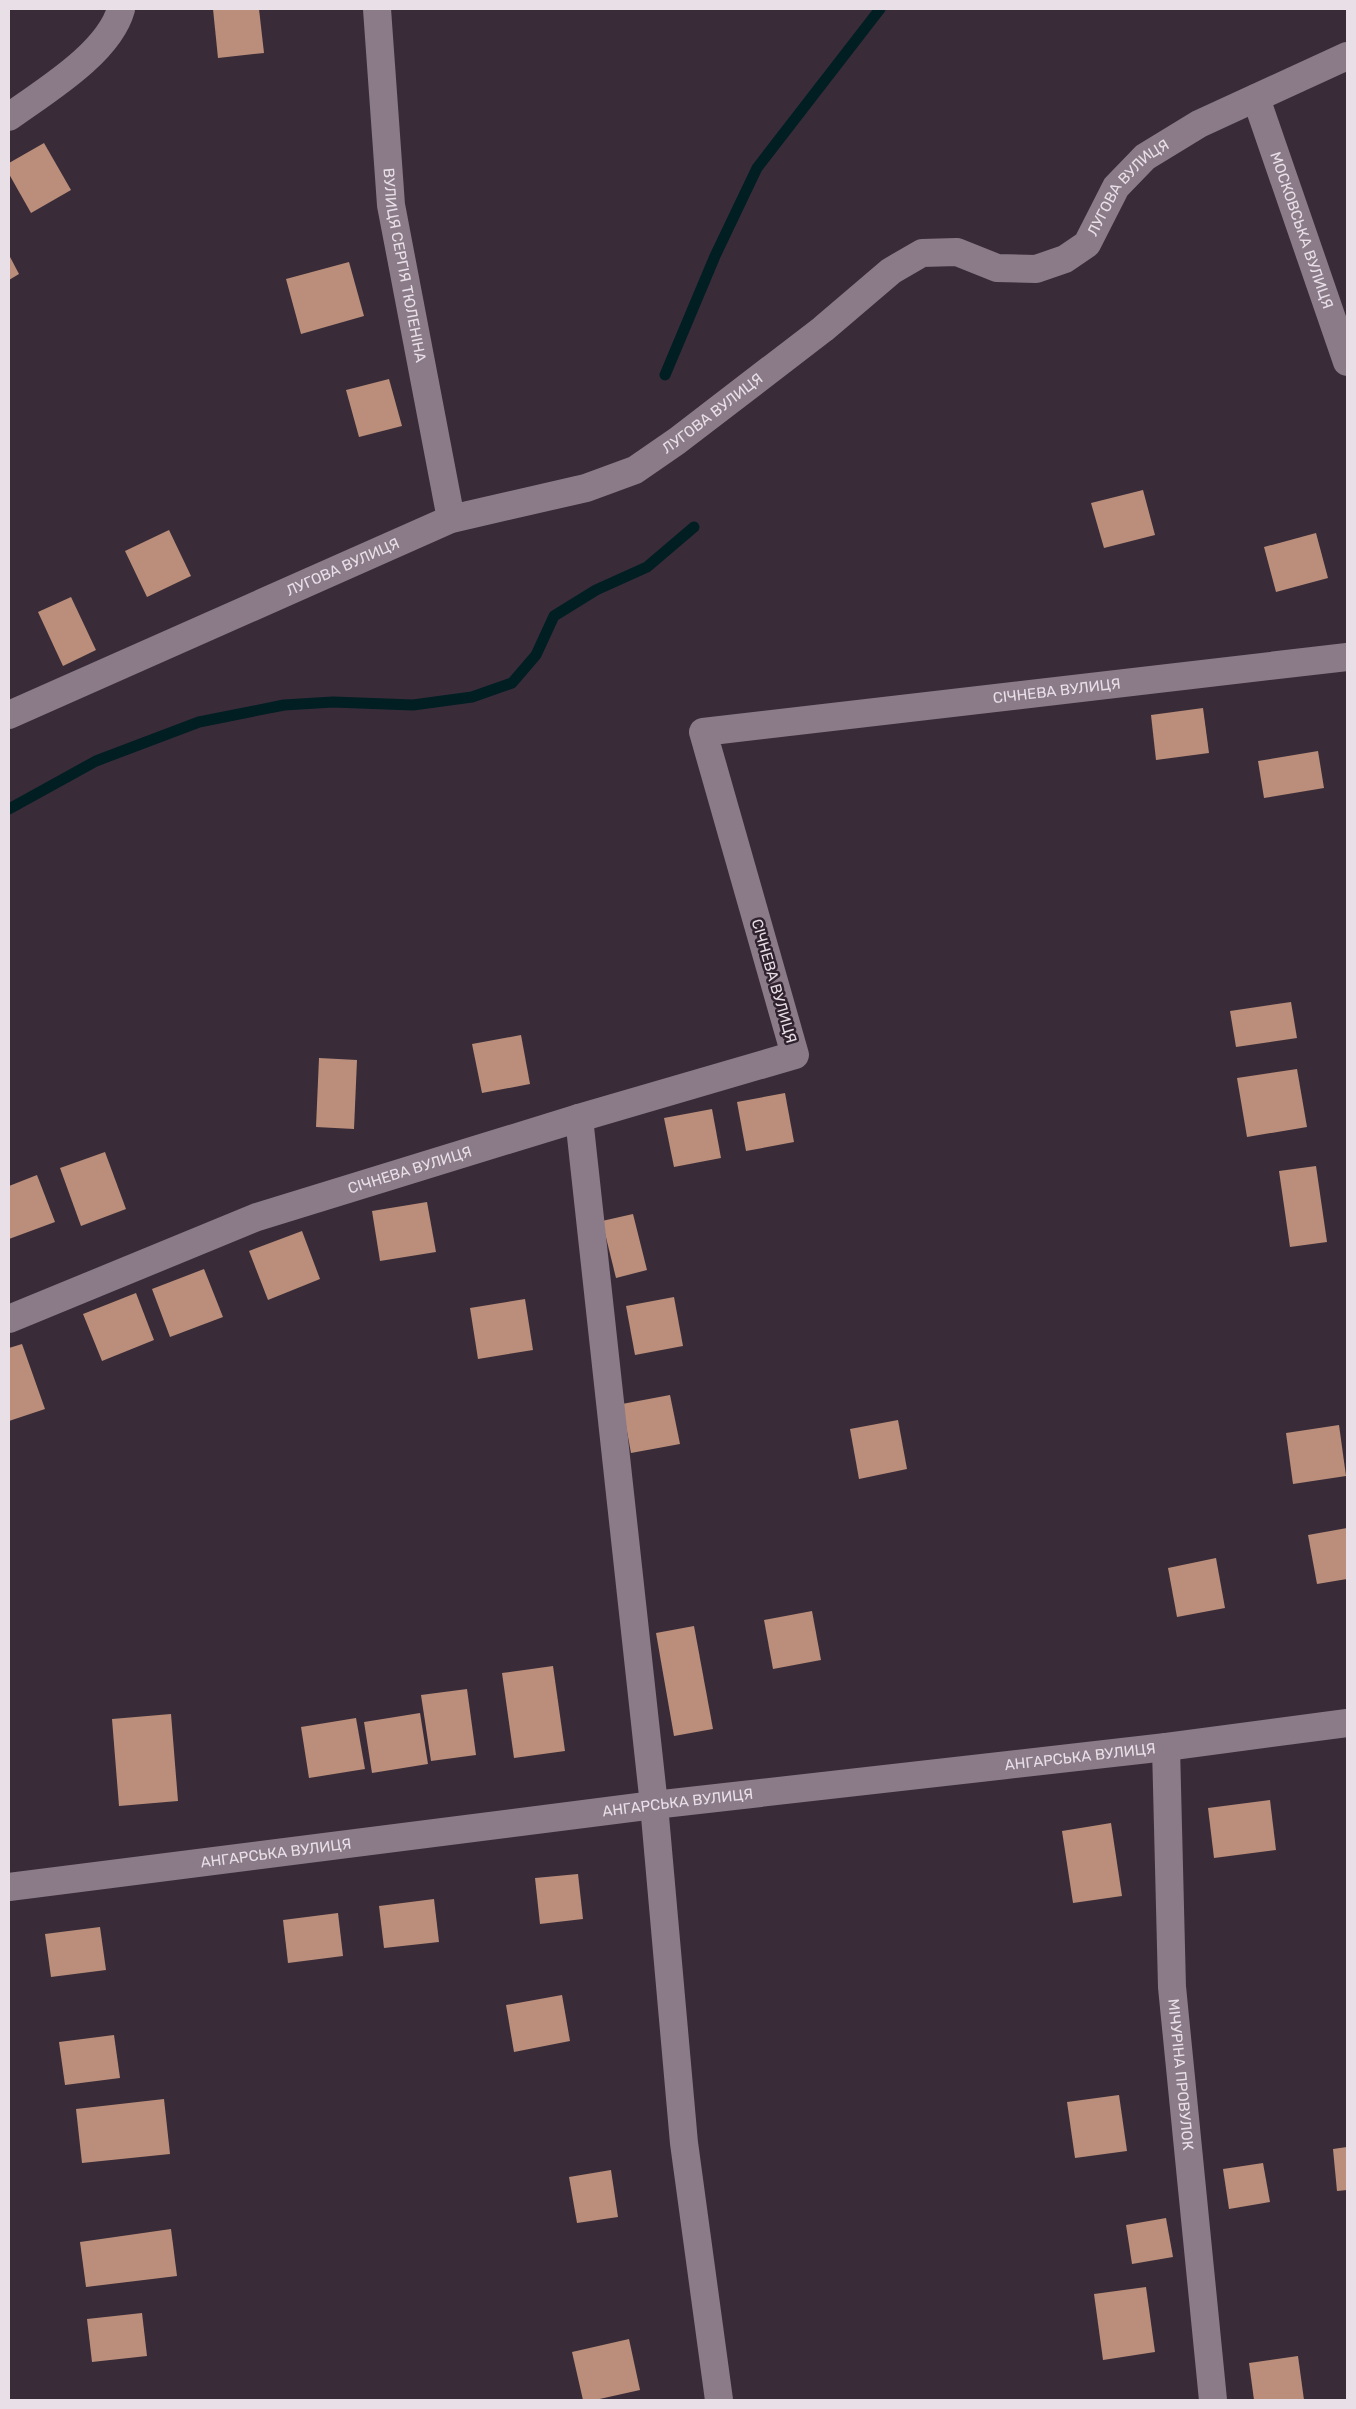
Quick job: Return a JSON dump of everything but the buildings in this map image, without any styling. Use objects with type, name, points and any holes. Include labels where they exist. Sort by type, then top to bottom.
[{"type":"street","points":[[9,117],[84,62],[117,22],[121,9]]},
{"type":"street","name":"ВУЛИЦЯ СЕРГІЯ ТЮЛЕНІНА","points":[[377,9],[391,204],[451,519]]},
{"type":"street","name":"ЛУГОВА ВУЛИЦЯ","points":[[9,715],[451,519],[586,488],[635,470],[678,441],[807,340],[891,271],[922,253],[957,252],[997,268],[1036,269],[1066,260],[1087,244],[1116,187],[1145,157],[1198,124],[1347,56]]},
{"type":"street","name":"МОСКОВСЬКА ВУЛИЦЯ","points":[[1256,98],[1347,362]]},
{"type":"street","name":"СІЧНЕВА ВУЛИЦЯ","points":[[9,1318],[257,1217],[579,1118],[795,1055],[703,732],[1347,657]]},
{"type":"street","points":[[579,1118],[654,1805],[684,2143],[719,2400]]},
{"type":"street","name":"АНГАРСЬКА ВУЛИЦЯ","points":[[9,1887],[654,1805],[1166,1747],[1347,1724]]},
{"type":"street","name":"МІЧУРІНА ПРОВУЛОК","points":[[1166,1747],[1172,1987],[1213,2400]]},
{"type":"waterway","points":[[665,375],[715,256],[757,168],[880,9]]},
{"type":"waterway","points":[[9,809],[96,761],[199,722],[284,705],[333,702],[413,705],[472,697],[512,683],[536,655],[554,616],[596,590],[647,567],[694,527]]}]
